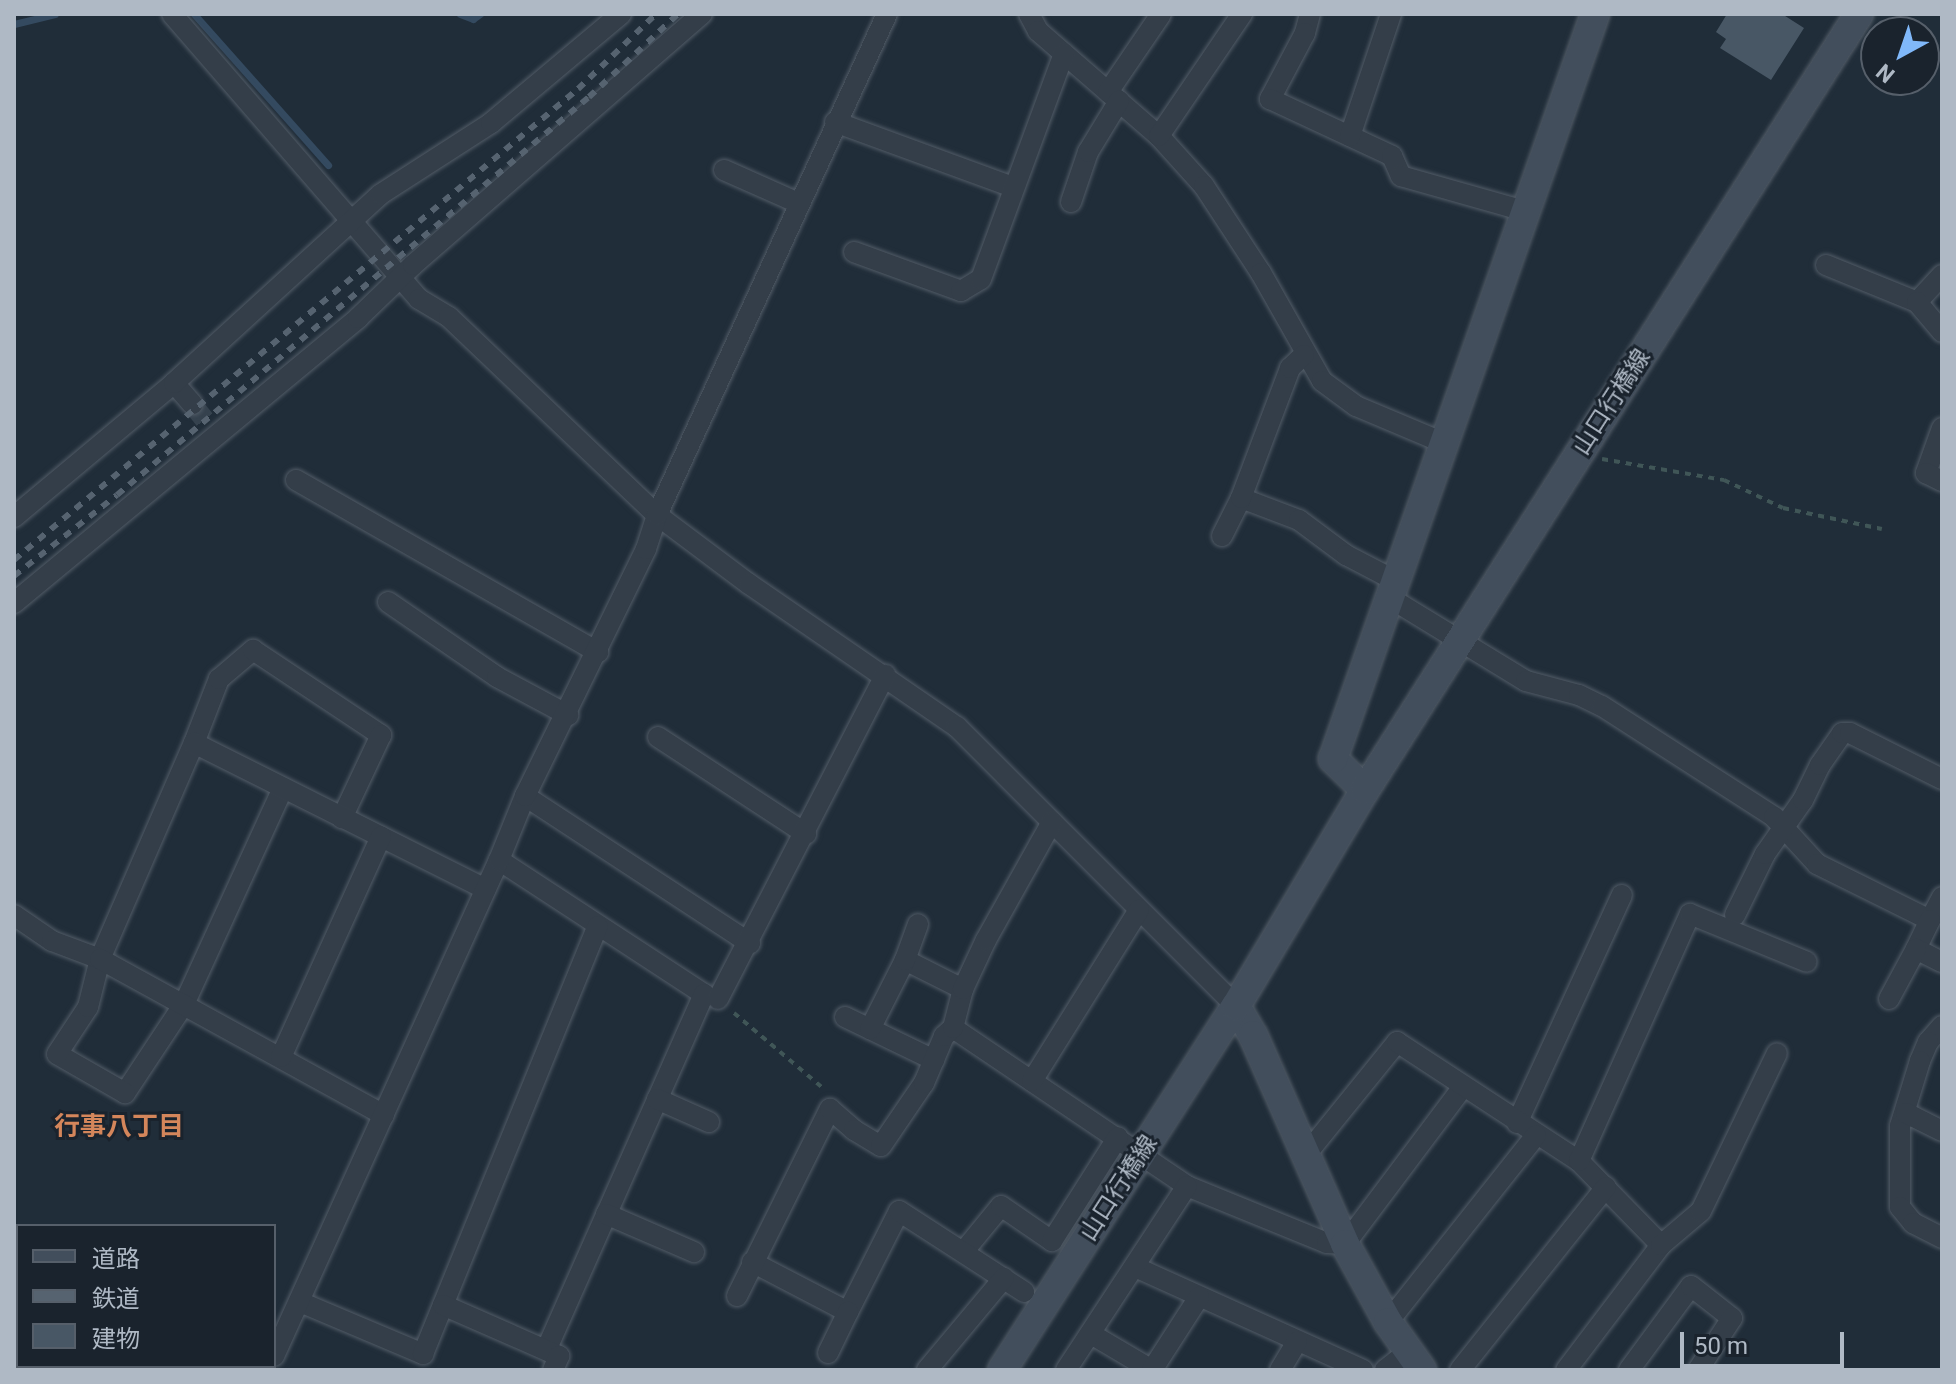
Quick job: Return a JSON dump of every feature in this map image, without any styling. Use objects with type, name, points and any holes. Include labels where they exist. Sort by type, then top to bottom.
[{"type":"main road","points":[[1365,790],[1333,759],[1595,14]]},
{"type":"main road","name":"山口行橋線","points":[[1002,1370],[1236,1006],[1365,790],[1859,14]]},
{"type":"main road","points":[[1236,1006],[1253,1035],[1304,1157],[1345,1244],[1388,1322],[1415,1361]]},
{"type":"street","points":[[172,14],[419,299],[449,317],[657,515],[749,584],[957,727],[1236,1006]]},
{"type":"street","points":[[14,517],[174,383],[381,194],[491,123],[621,14]]},
{"type":"street","points":[[14,603],[213,429],[399,279],[702,14]]},
{"type":"street","points":[[276,1352],[499,860],[525,796],[568,715],[646,549],[657,515],[887,14]]},
{"type":"street","points":[[1029,14],[1038,31],[1159,136],[1217,205],[1261,273],[1304,355],[1322,381],[1346,401],[1444,443]]},
{"type":"street","points":[[1071,202],[1088,152],[1114,97],[1161,14]]},
{"type":"street","points":[[1159,136],[1242,14]]},
{"type":"street","points":[[1310,14],[1305,33],[1270,99],[1392,156],[1401,176],[1525,211]]},
{"type":"street","points":[[1350,136],[1391,14]]},
{"type":"street","points":[[854,252],[961,291],[981,279],[1064,54]]},
{"type":"street","points":[[835,122],[1013,187]]},
{"type":"street","points":[[724,170],[798,203]]},
{"type":"street","points":[[1826,265],[1917,302],[1942,332]]},
{"type":"street","points":[[1917,302],[1942,275]]},
{"type":"street","points":[[1222,536],[1241,498],[1290,368],[1304,355]]},
{"type":"street","points":[[174,383],[192,404]]},
{"type":"street","points":[[1942,428],[1926,473],[1942,481]]},
{"type":"street","points":[[296,480],[598,652]]},
{"type":"street","points":[[1241,498],[1299,520],[1460,641],[1526,681],[1590,699],[1774,817],[1817,864],[1930,920]]},
{"type":"street","points":[[388,602],[497,677],[568,715]]},
{"type":"street","points":[[283,788],[184,1004],[125,1093],[57,1054],[88,1007],[100,959],[219,679],[253,650],[381,735],[342,818]]},
{"type":"street","points":[[718,999],[750,943],[885,675]]},
{"type":"street","points":[[1735,915],[1765,854],[1785,828],[1842,733],[1850,733],[1942,779]]},
{"type":"street","points":[[658,737],[806,834]]},
{"type":"street","points":[[194,743],[485,889]]},
{"type":"street","points":[[525,796],[750,943]]},
{"type":"street","points":[[737,1296],[830,1109],[854,1130],[881,1146],[924,1083],[944,1036],[953,1028],[963,989],[1000,912],[1052,822]]},
{"type":"street","points":[[281,1057],[381,837]]},
{"type":"street","points":[[443,1305],[550,1360],[606,1214],[704,994],[499,860]]},
{"type":"street","points":[[1517,1123],[1622,895]]},
{"type":"street","points":[[1889,999],[1942,897]]},
{"type":"street","points":[[1032,1081],[1139,910]]},
{"type":"street","points":[[1579,1161],[1690,914],[1807,962]]},
{"type":"street","points":[[14,915],[52,941],[100,959],[384,1115]]},
{"type":"street","points":[[870,1029],[905,960],[918,924]]},
{"type":"street","points":[[300,1302],[423,1354],[598,926]]},
{"type":"street","points":[[1916,949],[1942,962]]},
{"type":"street","points":[[905,960],[963,989]]},
{"type":"street","points":[[845,1017],[934,1060]]},
{"type":"street","points":[[1942,1026],[1928,1042],[1920,1061],[1900,1126],[1900,1207],[1913,1223],[1942,1238]]},
{"type":"street","points":[[953,1028],[1187,1186],[1327,1243],[1345,1244],[1463,1087]]},
{"type":"street","points":[[1304,1157],[1397,1042],[1579,1161],[1661,1245]]},
{"type":"street","points":[[1566,1370],[1661,1245],[1701,1211],[1777,1053]]},
{"type":"street","points":[[657,1099],[709,1122]]},
{"type":"street","points":[[1906,1113],[1942,1131]]},
{"type":"street","points":[[1388,1322],[1536,1135]]},
{"type":"street","points":[[964,1251],[1001,1206],[1052,1241],[1118,1137]]},
{"type":"street","points":[[1066,1370],[1187,1186]]},
{"type":"street","points":[[1460,1370],[1606,1187]]},
{"type":"street","points":[[828,1353],[899,1211],[1024,1292]]},
{"type":"street","points":[[606,1214],[694,1252]]},
{"type":"street","points":[[752,1262],[848,1312]]},
{"type":"street","points":[[1135,1267],[1353,1368]]},
{"type":"street","points":[[927,1370],[1004,1278]]},
{"type":"street","points":[[1629,1370],[1691,1286],[1732,1318],[1698,1370]]},
{"type":"street","points":[[1091,1334],[1152,1370],[1199,1297]]},
{"type":"street","points":[[1280,1370],[1297,1342]]},
{"type":"street","points":[[1385,1370],[1415,1361]]},
{"type":"path","points":[[1600,459],[1724,480],[1759,500],[1783,508],[1882,529]]},
{"type":"path","points":[[718,999],[832,1097]]},
{"type":"building","points":[[1727,14],[1782,14],[1804,28],[1771,80],[1720,48],[1726,39],[1716,32]]},
{"type":"waterway","points":[[14,24],[55,14]]},
{"type":"waterway","points":[[194,14],[328,165]]},
{"type":"waterway","points":[[460,14],[473,19],[480,14]]},
{"type":"tunnel","points":[[192,404],[208,424]]},
{"type":"railway","points":[[14,560],[578,89],[656,14]]},
{"type":"railway","points":[[14,576],[117,495],[589,97],[678,14]]},
{"type":"district","name":"行事八丁目","points":[[119,1127]]}]
